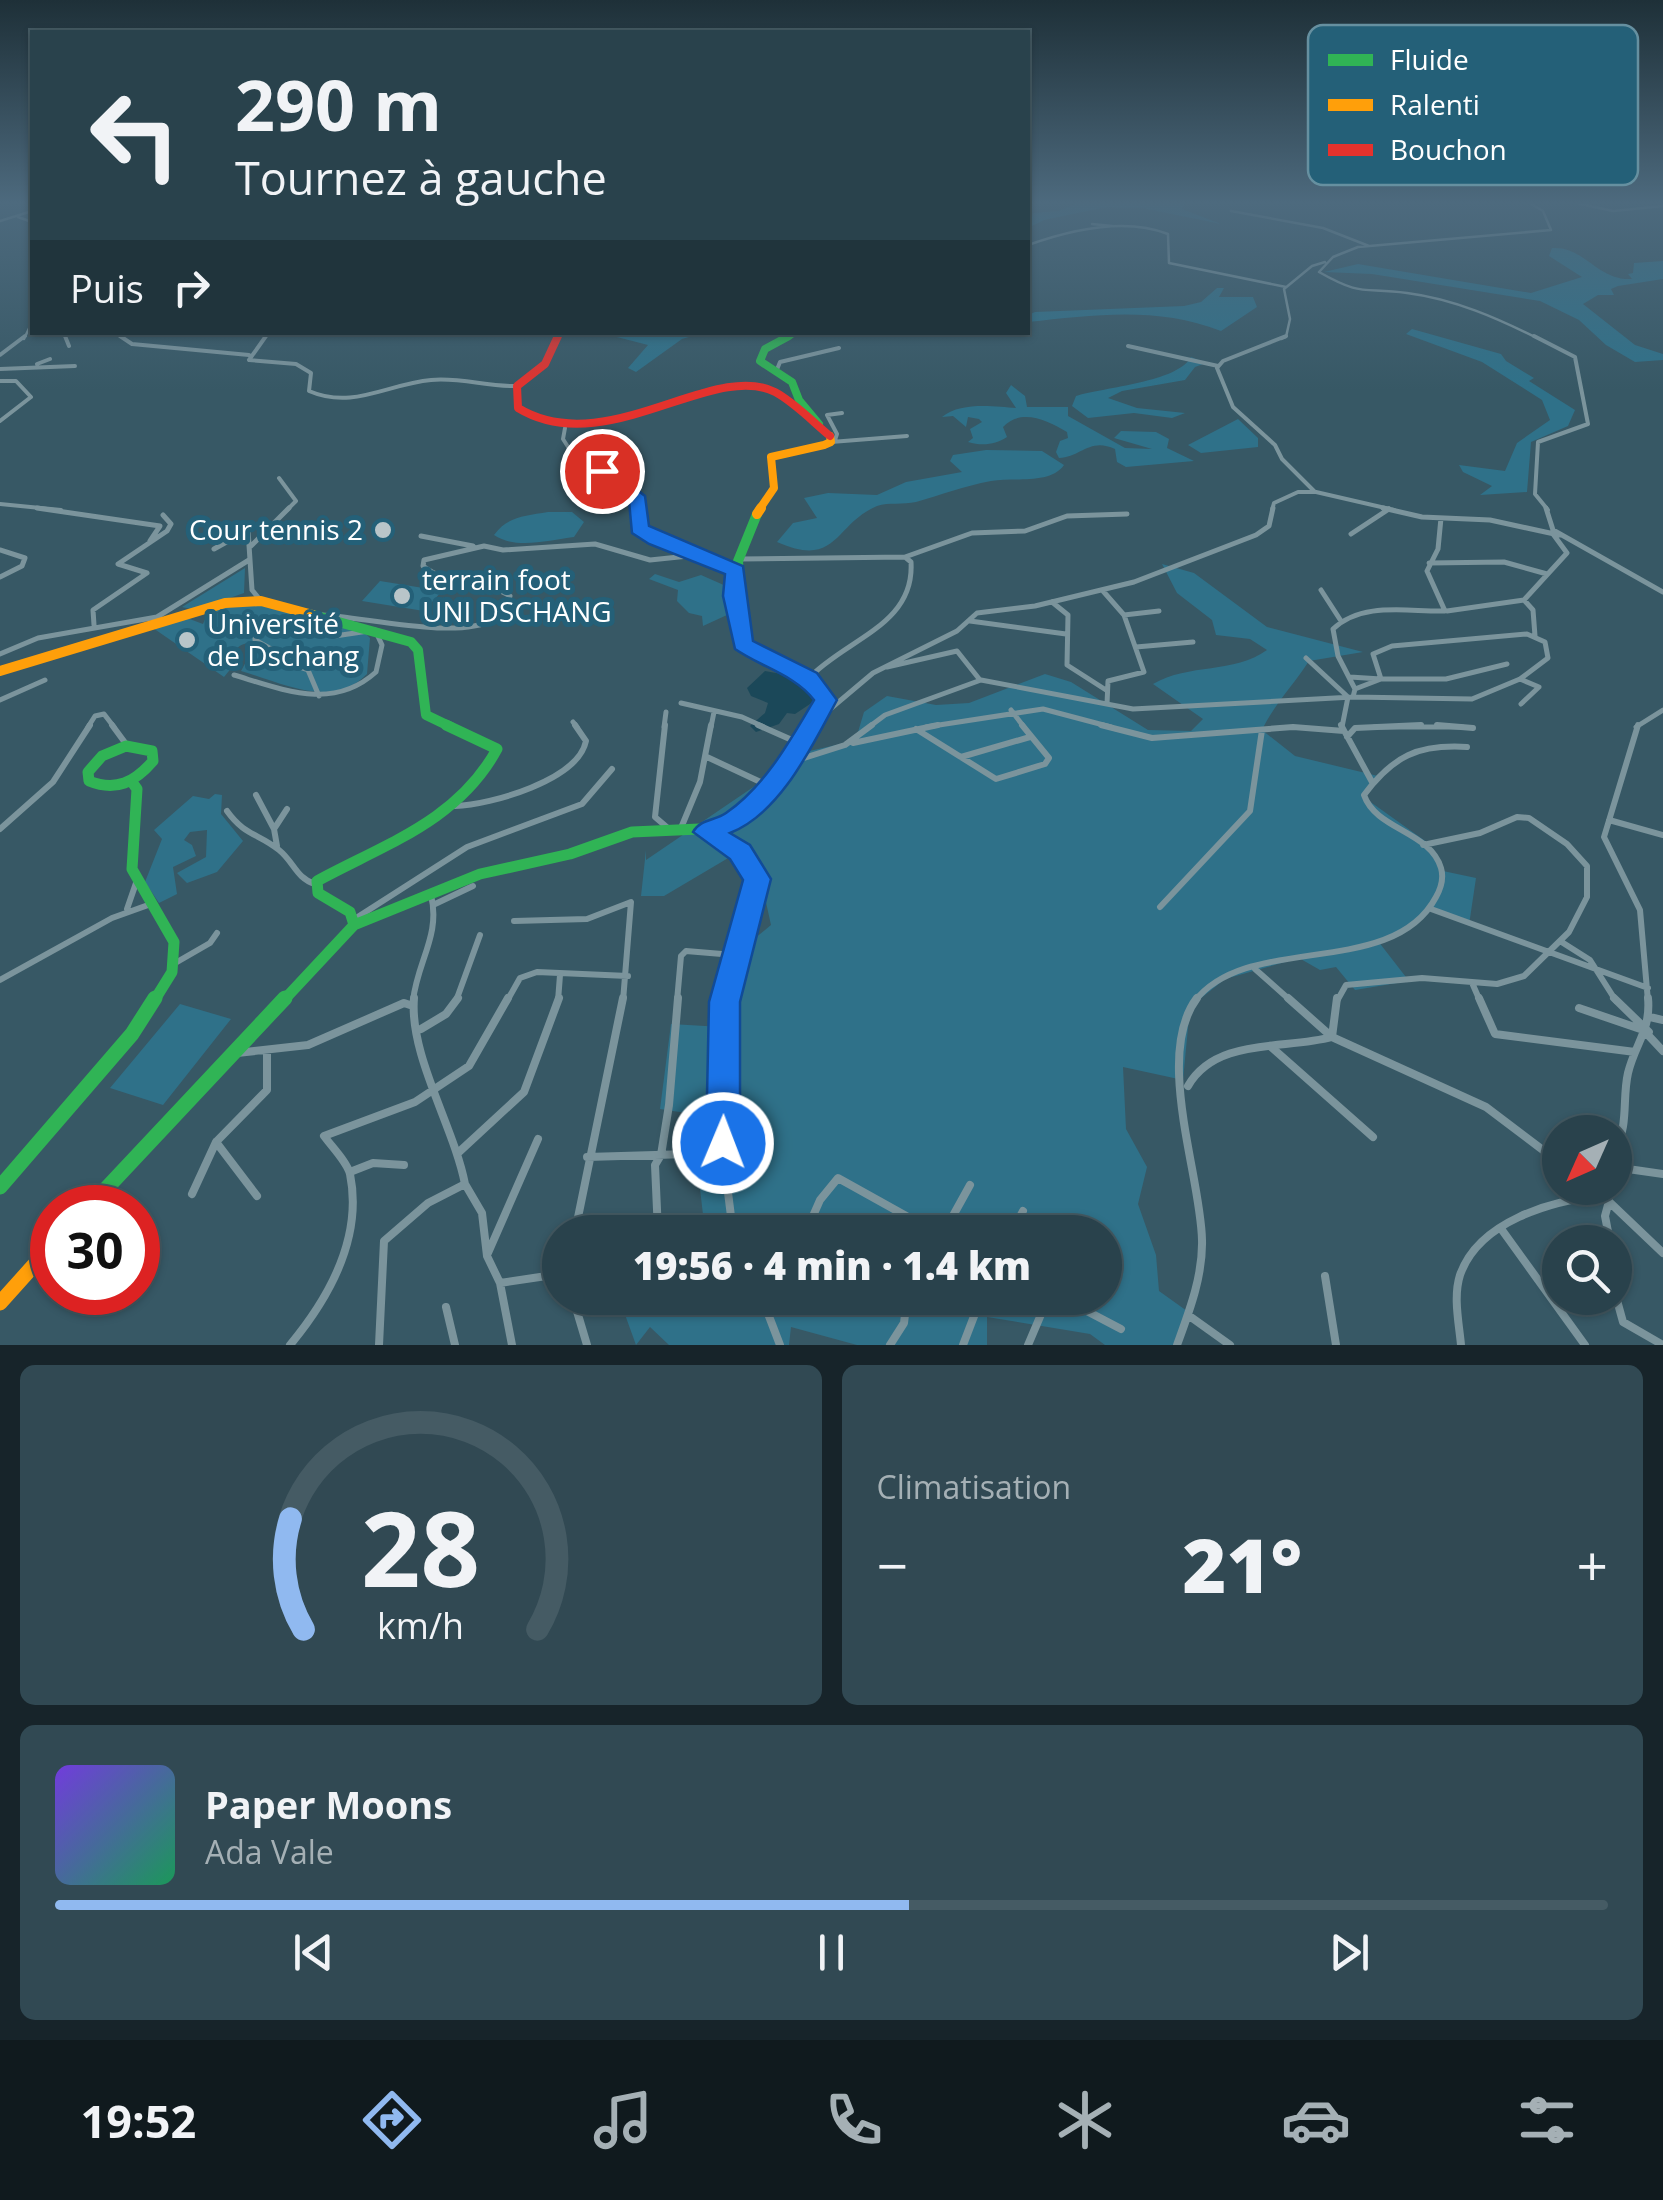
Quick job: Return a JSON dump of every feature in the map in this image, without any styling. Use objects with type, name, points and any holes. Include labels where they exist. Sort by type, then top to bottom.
[{"type":"street","points":[[1176,265],[1286,287]]},
{"type":"street","points":[[1286,287],[1317,265]]},
{"type":"street","points":[[1324,265],[1320,275],[1341,288],[1407,293],[1471,308],[1528,331],[1575,357],[1588,424],[1543,438],[1537,447],[1540,460],[1534,494],[1567,553],[1524,600],[1446,611],[1368,613],[1341,621],[1333,630],[1333,641],[1349,676],[1352,694]]},
{"type":"street","points":[[1128,346],[1218,366],[1286,337],[1290,318],[1286,287]]},
{"type":"street","points":[[0,355],[23,340],[30,326]]},
{"type":"street","points":[[64,335],[69,346]]},
{"type":"street","points":[[118,335],[132,344],[249,354]]},
{"type":"street","points":[[249,354],[266,335]]},
{"type":"street","points":[[249,354],[252,362],[306,368],[311,373],[311,394],[342,401],[433,380],[487,388],[517,386],[549,360],[551,344],[558,335]]},
{"type":"street","points":[[792,335],[760,355],[762,365],[792,382],[799,400],[832,439]]},
{"type":"street","points":[[776,372],[780,362],[839,348]]},
{"type":"street","points":[[35,366],[50,359]]},
{"type":"street","points":[[0,368],[76,366]]},
{"type":"street","points":[[1218,366],[1228,400],[1275,445],[1282,460],[1312,491]]},
{"type":"street","points":[[0,381],[16,381],[31,398],[0,421]]},
{"type":"street","points":[[517,386],[515,399],[522,412],[566,428],[617,414],[646,413],[721,390],[754,387],[774,392],[832,439]]},
{"type":"street","points":[[832,439],[837,434],[827,416],[842,413]]},
{"type":"street","points":[[566,428],[564,439],[570,450],[638,500],[639,528],[656,540],[738,565],[905,557],[972,533],[1024,531],[1067,516],[1127,514]]},
{"type":"street","points":[[432,900],[480,874],[556,858],[632,832],[706,832],[734,821],[790,762],[826,700],[809,678],[769,662],[743,644],[734,596],[742,537],[774,488],[770,459],[832,439],[907,436]]},
{"type":"street","points":[[249,548],[296,501],[286,493],[279,478]]},
{"type":"street","points":[[810,727],[846,692],[884,666],[957,632],[983,611],[1103,591],[1246,541],[1268,526],[1274,503],[1312,491],[1389,509],[1441,518],[1490,520],[1556,535],[1663,592]]},
{"type":"street","points":[[0,504],[106,515],[160,526],[148,544]]},
{"type":"street","points":[[1350,534],[1389,509]]},
{"type":"street","points":[[94,625],[93,610],[102,601],[147,573],[118,564],[171,524],[163,515]]},
{"type":"street","points":[[1441,518],[1438,549],[1428,563],[1432,589],[1446,611]]},
{"type":"street","points":[[214,549],[247,529],[252,590],[260,601]]},
{"type":"street","points":[[420,536],[476,547]]},
{"type":"street","points":[[322,615],[448,630],[476,624],[498,614],[510,596],[496,588],[442,578],[422,566],[424,560],[434,556],[476,547],[595,544],[650,560],[698,555]]},
{"type":"street","points":[[0,550],[22,556],[25,562],[0,578]]},
{"type":"street","points":[[809,678],[887,622],[913,576],[911,562],[905,557]]},
{"type":"street","points":[[0,654],[38,638],[158,617],[249,560]]},
{"type":"street","points":[[1428,563],[1504,562],[1547,574]]},
{"type":"street","points":[[0,671],[51,648],[117,636],[238,600],[252,590]]},
{"type":"street","points":[[1321,590],[1341,621]]},
{"type":"street","points":[[1103,591],[1124,614],[1144,672],[1112,678],[1106,690],[1107,704]]},
{"type":"street","points":[[238,600],[260,601],[375,630],[415,645],[424,706],[432,721],[495,744],[496,756],[490,766],[455,806]]},
{"type":"street","points":[[1049,600],[1068,615],[1067,665],[1106,690]]},
{"type":"street","points":[[1524,600],[1533,610],[1535,636]]},
{"type":"street","points":[[1124,614],[1159,612]]},
{"type":"street","points":[[968,621],[1066,634]]},
{"type":"street","points":[[335,636],[375,630]]},
{"type":"street","points":[[234,676],[322,698],[356,689],[376,672],[382,645],[375,630]]},
{"type":"street","points":[[255,634],[255,640],[280,654],[284,662],[308,670],[322,698]]},
{"type":"street","points":[[846,745],[884,714],[981,680],[1146,709],[1352,694],[1472,699],[1520,679],[1548,658],[1545,642],[1535,636],[1384,647],[1372,657],[1381,679]]},
{"type":"street","points":[[1136,647],[1193,642]]},
{"type":"street","points":[[884,666],[958,651],[981,680]]},
{"type":"street","points":[[1306,658],[1352,694]]},
{"type":"street","points":[[1349,676],[1446,679],[1508,664]]},
{"type":"street","points":[[1372,782],[1346,734],[1340,714],[1352,694],[1381,679]]},
{"type":"street","points":[[1520,679],[1539,686],[1521,704]]},
{"type":"street","points":[[0,700],[45,680]]},
{"type":"street","points":[[682,703],[742,717],[801,744]]},
{"type":"street","points":[[790,762],[846,745],[1012,710],[1043,709],[1152,738],[1293,727],[1346,734],[1355,728],[1381,725],[1474,728]]},
{"type":"street","points":[[916,729],[996,780],[1048,762],[1012,710]]},
{"type":"street","points":[[1624,1115],[1627,1074],[1635,1052],[1649,1032],[1644,926],[1632,890],[1604,837],[1637,724],[1663,710]]},
{"type":"street","points":[[666,712],[655,817],[676,831]]},
{"type":"street","points":[[676,831],[706,757],[714,712]]},
{"type":"street","points":[[0,829],[53,782],[95,716],[104,714],[129,746]]},
{"type":"street","points":[[315,884],[455,806],[536,784],[567,768],[581,757],[585,747],[582,729],[572,722]]},
{"type":"street","points":[[1160,907],[1250,812],[1262,730]]},
{"type":"street","points":[[958,758],[1030,737]]},
{"type":"street","points":[[129,746],[147,748],[154,761],[132,782],[99,787],[87,777],[95,760],[129,746]]},
{"type":"street","points":[[1177,1345],[1188,1315],[1202,1247],[1184,1133],[1189,1009],[1206,986],[1255,969],[1381,940],[1404,931],[1431,909],[1443,882],[1433,855],[1364,802],[1372,782],[1398,753],[1414,747],[1467,747]]},
{"type":"street","points":[[706,757],[769,786]]},
{"type":"street","points":[[110,1185],[353,923],[467,846],[582,804],[612,770]]},
{"type":"street","points":[[0,1186],[144,1019],[169,985],[177,962],[172,936],[136,883],[132,860],[137,789],[132,782]]},
{"type":"street","points":[[256,795],[274,829],[277,848],[298,878],[315,884],[323,898],[350,912],[353,923]]},
{"type":"street","points":[[274,829],[287,809]]},
{"type":"street","points":[[227,811],[246,837],[277,848]]},
{"type":"street","points":[[1332,1036],[1338,993],[1346,985],[1422,978],[1497,984],[1524,976],[1560,941],[1587,897],[1590,874],[1567,844],[1543,825],[1517,817],[1480,832],[1423,844]]},
{"type":"street","points":[[1609,820],[1663,835]]},
{"type":"street","points":[[706,832],[740,852],[757,879],[756,896],[734,954],[724,1002],[723,1153],[730,1215]]},
{"type":"street","points":[[127,910],[136,883]]},
{"type":"street","points":[[353,923],[473,886]]},
{"type":"street","points":[[432,900],[433,940],[415,984],[412,1006],[421,1030],[420,1048],[432,1090],[459,1152],[465,1184],[482,1213],[487,1256],[500,1283],[512,1345]]},
{"type":"street","points":[[514,921],[587,919],[631,902],[628,976],[587,1157],[578,1215]]},
{"type":"street","points":[[0,980],[49,957],[127,910],[150,904]]},
{"type":"street","points":[[1431,909],[1648,988]]},
{"type":"street","points":[[177,962],[210,943],[217,934]]},
{"type":"street","points":[[421,1030],[443,1021],[462,993],[480,935]]},
{"type":"street","points":[[1560,941],[1590,960],[1663,1051]]},
{"type":"street","points":[[657,1215],[655,1165],[661,1155],[681,956],[686,951],[734,954]]},
{"type":"street","points":[[1255,969],[1332,1036],[1486,1107],[1542,1149]]},
{"type":"street","points":[[290,1345],[312,1318],[348,1251],[350,1172],[324,1136],[416,1102],[469,1066],[520,978],[538,972],[628,976]]},
{"type":"street","points":[[459,1152],[524,1092],[560,993],[560,975]]},
{"type":"street","points":[[1473,984],[1495,1034],[1635,1052]]},
{"type":"street","points":[[232,1054],[308,1045],[404,1003],[412,1006]]},
{"type":"street","points":[[1579,1008],[1604,1013],[1649,1032]]},
{"type":"street","points":[[1650,1017],[1663,1020]]},
{"type":"street","points":[[1185,1094],[1190,1077],[1202,1066],[1270,1046],[1307,1044],[1332,1036]]},
{"type":"street","points":[[1270,1046],[1373,1137]]},
{"type":"street","points":[[192,1194],[216,1142],[266,1090],[267,1050]]},
{"type":"street","points":[[487,1256],[538,1140]]},
{"type":"street","points":[[216,1142],[257,1196]]},
{"type":"street","points":[[587,1157],[723,1153]]},
{"type":"street","points":[[350,1172],[373,1163],[404,1165]]},
{"type":"street","points":[[1632,1170],[1663,1174]]},
{"type":"street","points":[[813,1215],[838,1178],[904,1215]]},
{"type":"street","points":[[379,1345],[384,1240],[428,1203],[465,1184]]},
{"type":"street","points":[[954,1215],[970,1186]]},
{"type":"street","points":[[1461,1345],[1459,1278],[1466,1262],[1502,1229],[1551,1205]]},
{"type":"street","points":[[1615,1205],[1663,1252]]},
{"type":"street","points":[[1502,1229],[1586,1345]]},
{"type":"street","points":[[0,1303],[30,1270]]},
{"type":"street","points":[[1325,1276],[1336,1345]]},
{"type":"street","points":[[500,1283],[542,1277]]},
{"type":"street","points":[[446,1306],[455,1345]]},
{"type":"street","points":[[578,1315],[587,1345]]},
{"type":"street","points":[[769,1315],[780,1345]]},
{"type":"street","points":[[890,1345],[905,1315]]},
{"type":"street","points":[[963,1345],[974,1315]]},
{"type":"street","points":[[1028,1345],[1041,1315]]},
{"type":"street","points":[[1095,1315],[1120,1328]]},
{"type":"street","points":[[1188,1315],[1230,1345]]},
{"type":"street","points":[[1621,1315],[1623,1322],[1663,1344]]},
{"type":"shaded area","points":[[1363,265],[1531,293],[1582,277],[1563,265],[1592,265],[1609,275],[1632,279],[1628,274],[1633,273],[1634,265],[1663,265],[1663,279],[1618,286],[1611,289],[1614,295],[1598,295],[1583,304],[1635,345],[1663,354],[1663,360],[1635,362],[1606,345],[1579,320],[1540,301],[1372,274],[1324,272]]},
{"type":"shaded area","points":[[1217,288],[1224,288],[1219,297],[1253,297],[1257,307],[1221,331],[1149,315],[1030,322],[1030,314],[1035,312],[1201,302]]},
{"type":"shaded area","points":[[1412,329],[1501,354],[1534,378],[1529,381],[1575,410],[1568,426],[1531,442],[1527,492],[1480,495],[1492,486],[1463,472],[1459,465],[1505,471],[1517,443],[1550,420],[1542,400],[1482,362],[1406,334]]},
{"type":"shaded area","points":[[696,335],[682,339],[636,372],[628,368],[648,345],[613,336]]},
{"type":"shaded area","points":[[1191,357],[1206,363],[1195,367],[1185,380],[1122,391],[1108,398],[1137,408],[1185,413],[1172,418],[1134,413],[1088,418],[1072,406],[1076,396],[1157,378],[1184,365]]},
{"type":"shaded area","points":[[1011,385],[1025,396],[1027,407],[1068,407],[1068,416],[1125,448],[1152,449],[1114,438],[1121,431],[1156,432],[1169,439],[1167,448],[1194,461],[1126,467],[1117,462],[1115,449],[1099,445],[1059,458],[1056,452],[1060,441],[1068,438],[1067,432],[1043,420],[1026,417],[1003,427],[1007,437],[1002,440],[973,443],[968,442],[973,438],[970,429],[982,422],[979,419],[968,417],[966,427],[953,416],[942,417],[969,407],[1016,408],[1006,393]]},
{"type":"shaded area","points":[[1238,419],[1258,438],[1258,447],[1201,453],[1188,445]]},
{"type":"shaded area","points":[[986,450],[1042,451],[1064,465],[1041,478],[991,481],[916,502],[877,506],[824,547],[797,549],[777,542],[793,523],[817,518],[804,498],[828,493],[877,495],[906,482],[962,472],[950,461],[953,455]]},
{"type":"shaded area","points":[[548,512],[572,512],[584,522],[574,537],[544,542],[512,542],[494,535],[511,520]]},
{"type":"shaded area","points":[[1162,564],[1194,573],[1267,627],[1363,652],[1309,661],[1262,730],[1295,756],[1378,776],[1365,798],[1428,843],[1443,871],[1476,878],[1469,925],[1433,908],[1415,923],[1378,941],[1409,981],[1355,990],[1336,967],[1320,970],[1299,958],[1225,979],[1190,1007],[1183,1080],[1123,1067],[1126,1129],[1147,1167],[1138,1204],[1156,1255],[1159,1291],[1187,1311],[1176,1345],[1105,1345],[1090,1334],[987,1317],[987,1345],[857,1345],[791,1327],[789,1345],[669,1345],[650,1327],[636,1345],[625,1315],[1122,1315],[1122,1215],[703,1215],[696,1155],[699,1115],[660,1109],[671,1024],[722,1027],[720,967],[771,925],[758,866],[735,854],[664,896],[641,896],[646,850],[646,860],[805,752],[845,743],[858,732],[864,712],[887,696],[936,705],[969,703],[1045,674],[1071,682],[1148,730],[1191,731],[1203,719],[1153,684],[1181,673],[1240,662],[1267,650],[1250,639],[1216,635],[1212,620],[1177,593]]},
{"type":"shaded area","points":[[245,568],[244,593],[195,610],[182,607]]},
{"type":"shaded area","points":[[655,574],[679,582],[701,575],[726,586],[727,615],[703,626],[702,616],[689,613],[677,601],[678,590],[649,579]]},
{"type":"shaded area","name":"terrain foot UNI DSCHANG","points":[[380,581],[442,591],[424,611],[362,601]]},
{"type":"shaded area","points":[[240,601],[361,629],[370,638],[367,674],[338,690],[290,687],[241,671],[253,649],[261,645],[249,643],[235,651],[228,662],[233,666],[224,677],[153,628],[187,618],[203,624],[206,617],[221,612],[200,614]]},
{"type":"shaded area","points":[[765,671],[808,679],[818,691],[813,702],[795,714],[787,713],[779,724],[756,732],[750,726],[765,713],[768,703],[751,696],[747,688]]},
{"type":"shaded area","points":[[215,794],[222,795],[221,814],[243,841],[217,872],[187,883],[177,873],[206,857],[207,830],[190,832],[184,840],[192,845],[196,856],[173,867],[177,894],[159,903],[145,882],[162,839],[154,830],[193,796],[209,799]]},
{"type":"shaded area","points":[[180,1004],[231,1019],[163,1105],[110,1088]]},
{"type":"traffic: fast","points":[[791,335],[765,349],[760,361],[792,382],[799,400],[819,424]]},
{"type":"traffic: fast","points":[[354,925],[480,874],[570,854],[632,832],[722,828],[743,814],[790,762],[826,700],[812,681],[743,644],[738,561],[757,514]]},
{"type":"traffic: fast","points":[[110,1185],[354,925],[350,912],[318,893],[317,881],[444,813],[484,774],[497,749],[426,715],[418,650],[411,642],[313,615]]},
{"type":"traffic: fast","points":[[126,746],[152,751],[153,761],[124,784],[107,786],[89,781],[88,772],[102,756],[126,746]]},
{"type":"traffic: fast","points":[[0,1187],[132,1034],[172,972],[174,942],[132,869],[137,789],[132,782]]},
{"type":"traffic: slow","points":[[757,514],[774,488],[771,457],[824,445],[831,442],[830,436]]},
{"type":"traffic: slow","points":[[0,671],[225,603],[261,601],[313,615]]},
{"type":"traffic: slow","points":[[0,1303],[30,1270]]},
{"type":"traffic: jam","points":[[559,335],[545,364],[517,386],[518,408],[541,422],[564,426],[642,414],[722,389],[754,386],[775,392],[830,436]]},
{"type":"place","name":"Cour tennis 2","points":[[383,530]]},
{"type":"place","name":"terrain foot UNI DSCHANG","points":[[402,596]]},
{"type":"place","name":"Université de Dschang","points":[[187,640]]},
{"type":"route","points":[[602,471],[638,500],[639,528],[656,540],[736,571],[734,596],[743,644],[769,662],[809,678],[823,691],[826,700],[790,762],[773,782],[734,821],[706,832],[740,852],[757,879],[756,896],[739,937],[724,1002],[723,1143]]}]
